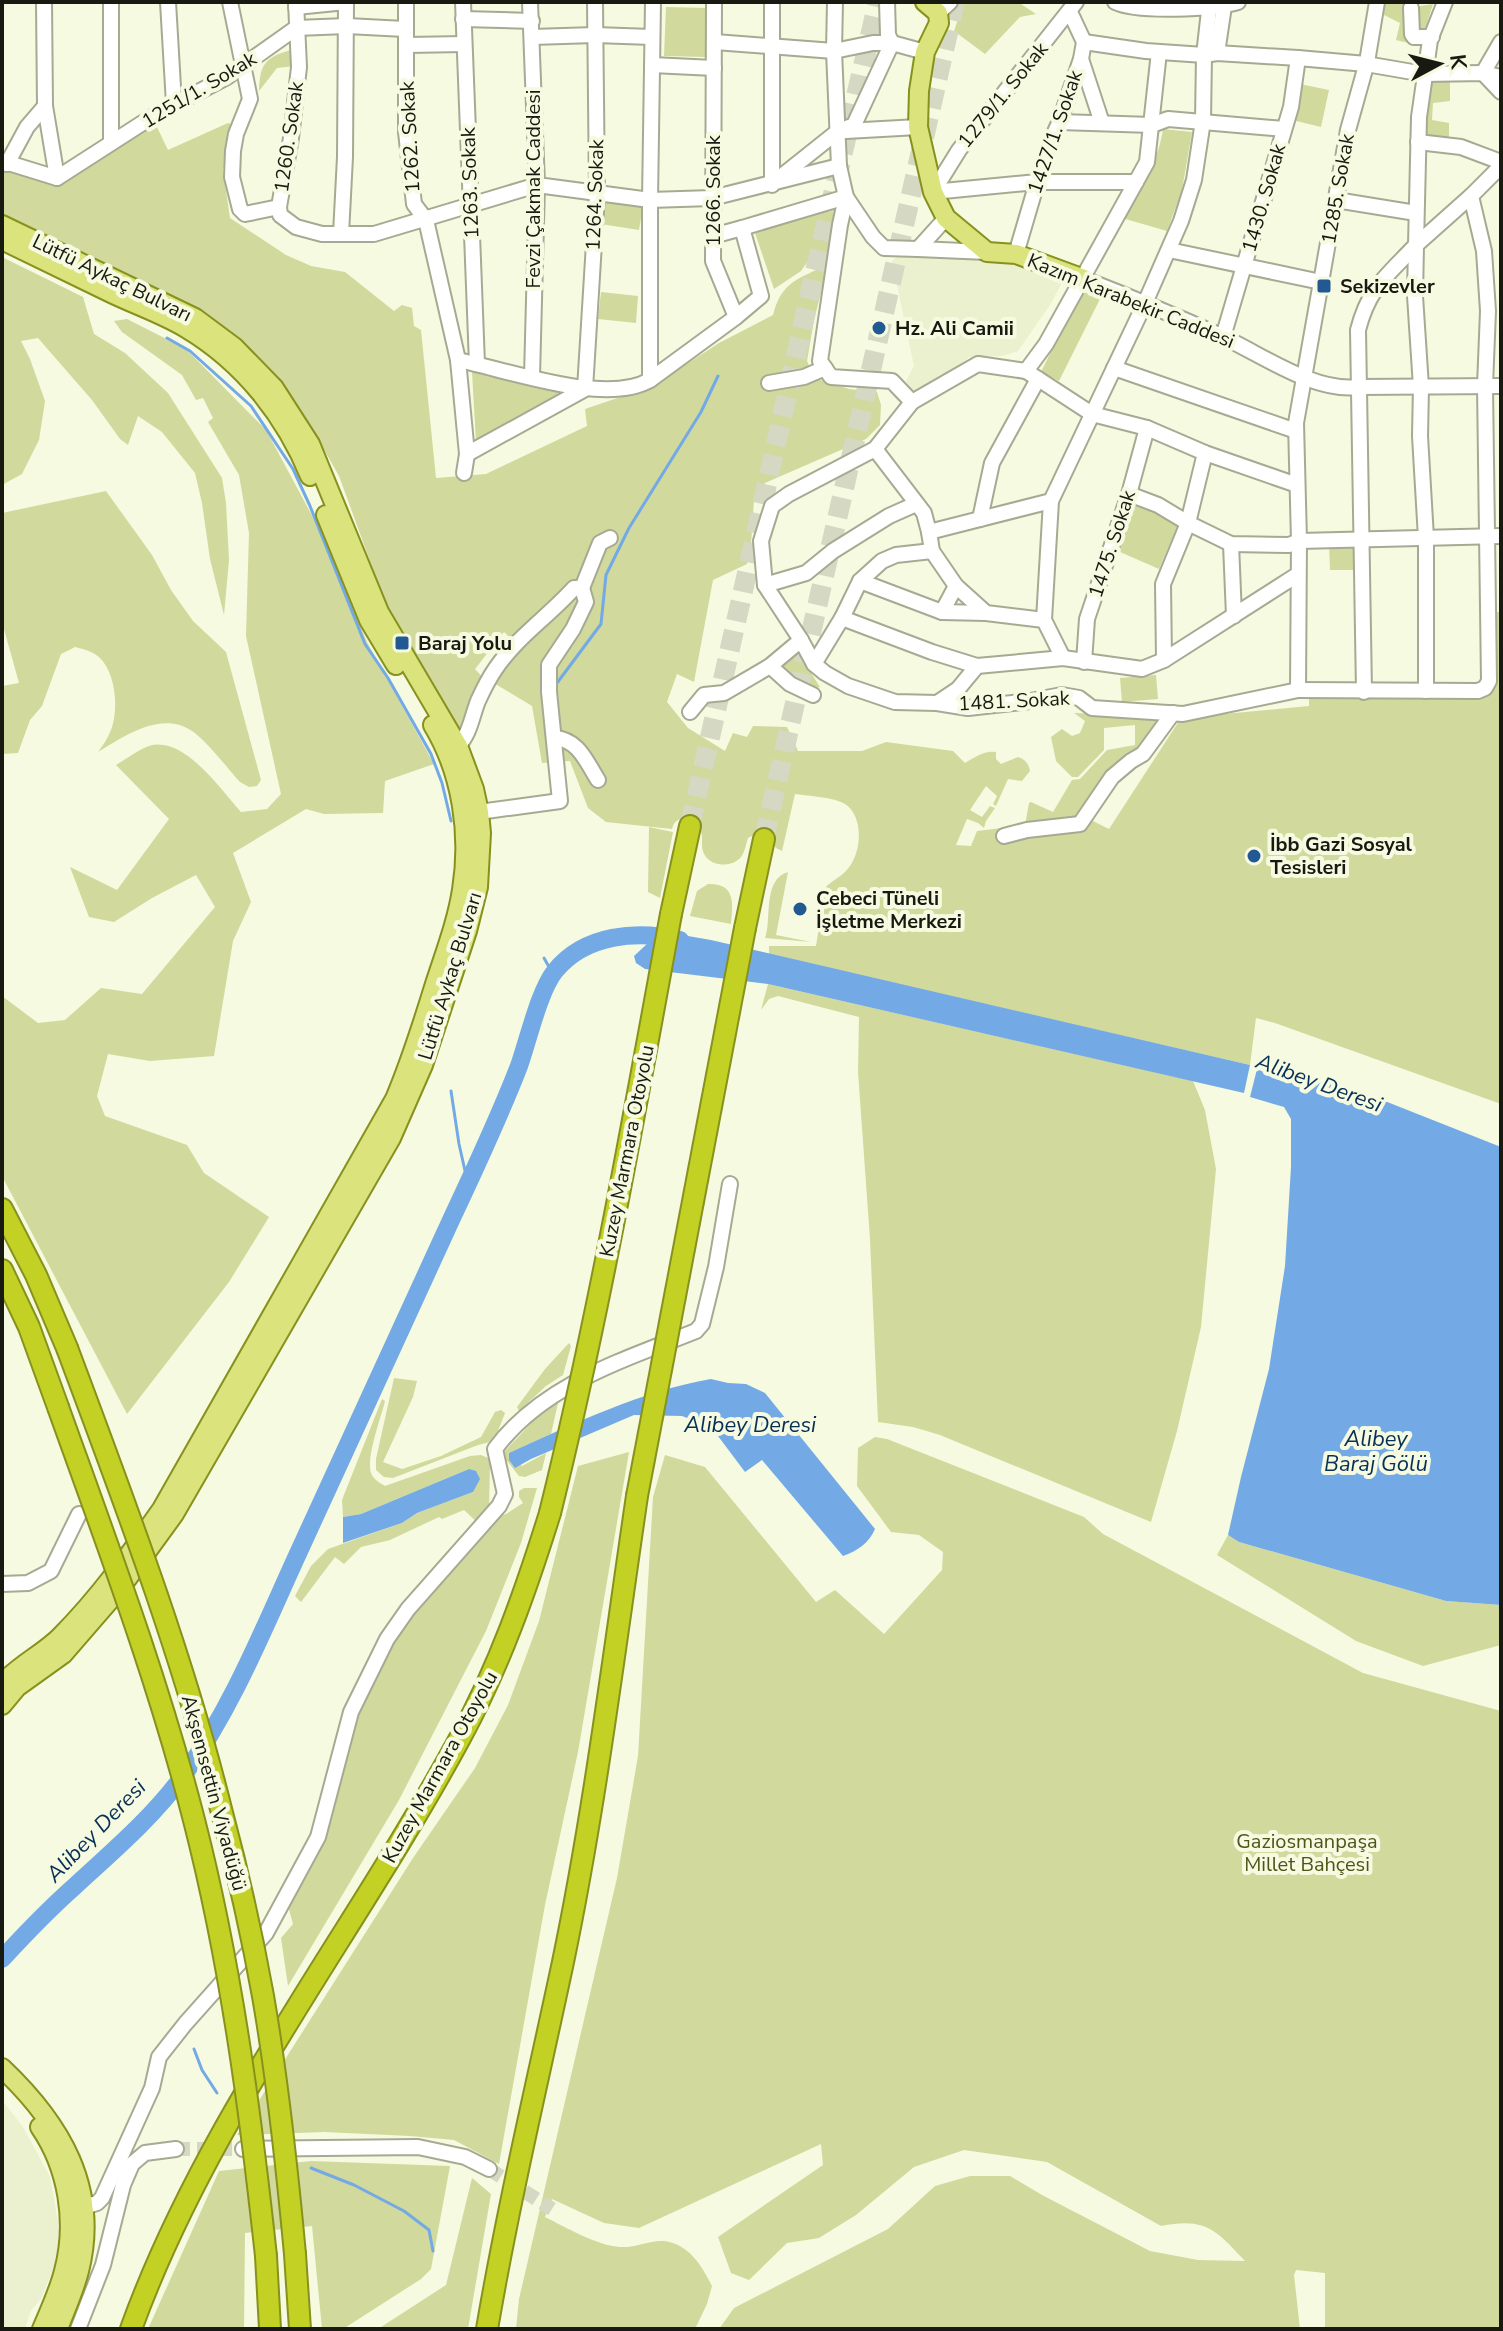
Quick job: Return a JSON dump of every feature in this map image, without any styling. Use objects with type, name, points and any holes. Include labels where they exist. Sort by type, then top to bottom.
[{"type":"highway","name":"Kuzey Marmara Otoyolu","points":[[131,2329],[162,2251],[211,2154],[461,1737],[506,1641],[536,1560],[578,1400],[690,826]]},
{"type":"highway","points":[[487,2329],[588,1830],[637,1496],[764,839]]},
{"type":"highway","name":"Akşemsettin Viyadüğü","points":[[2,1209],[36,1275],[67,1348],[162,1612],[194,1708],[222,1813],[257,1965],[270,2039],[295,2254],[300,2329]]},
{"type":"highway","name":"Akşemsettin Viyadüğü","points":[[2,1270],[29,1327],[142,1644],[195,1823],[235,2012],[266,2256],[270,2329]]},
{"type":"main road","points":[[937,6],[939,23],[925,52],[918,127],[933,192],[946,218],[987,252]]},
{"type":"main road","name":"Lütfü Aykaç Bulvarı","points":[[2,225],[186,328],[216,348],[245,374],[286,427],[304,460],[369,620],[436,730],[471,814],[462,892],[453,927],[412,1058],[377,1133],[162,1509],[73,1624],[2,1684]]},
{"type":"main road","name":"Lütfü Aykaç Bulvarı","points":[[2,240],[104,284],[177,307],[212,329],[274,388],[310,444],[379,612],[458,746],[470,777],[471,814],[479,872],[467,931],[423,1065],[391,1138],[174,1514],[121,1587],[73,1644],[17,1687],[2,1705]]},
{"type":"main road","name":"Kazım Karabekir Caddesi","points":[[987,252],[1016,254],[1084,279]]},
{"type":"main road","points":[[2,2068],[47,2116],[64,2143],[78,2177],[85,2224],[80,2268],[58,2329]]},
{"type":"main road","points":[[2,2082],[44,2134],[57,2158],[69,2205],[65,2268],[42,2329]]},
{"type":"street","points":[[44,2],[45,106],[57,178],[5,162],[27,127],[45,106]]},
{"type":"street","points":[[111,2],[111,142]]},
{"type":"street","points":[[168,2],[174,104]]},
{"type":"street","points":[[230,2],[250,99],[236,134],[232,177],[240,209],[245,214],[279,207]]},
{"type":"street","points":[[296,4],[346,2],[341,234]]},
{"type":"street","name":"1262. Sokak","points":[[406,2],[406,132],[414,204],[426,220],[458,360],[467,454],[464,473]]},
{"type":"street","name":"1263. Sokak","points":[[463,2],[477,364]]},
{"type":"street","name":"Fevzi Çakmak Caddesi","points":[[530,2],[537,185],[532,377]]},
{"type":"street","name":"1264. Sokak","points":[[585,389],[597,195],[595,2]]},
{"type":"street","points":[[650,380],[653,2]]},
{"type":"street","name":"1266. Sokak","points":[[714,2],[713,261],[736,317]]},
{"type":"street","points":[[772,2],[772,185]]},
{"type":"street","points":[[835,2],[837,132],[839,166],[846,197],[884,248],[987,252]]},
{"type":"street","points":[[887,2],[888,35],[892,43]]},
{"type":"street","points":[[1063,658],[1044,620],[1051,501],[1181,221],[1194,180],[1210,54],[1220,4],[1115,2]]},
{"type":"street","name":"1285. Sokak","points":[[1298,690],[1296,431],[1348,130],[1366,64],[1377,2]]},
{"type":"street","points":[[1426,691],[1426,538],[1415,296],[1416,213],[1424,74],[1432,37],[1445,2]]},
{"type":"street","name":"1260. Sokak","points":[[296,4],[299,67],[280,215],[296,227],[322,234],[374,234],[537,185]]},
{"type":"street","points":[[1073,7],[1084,42],[1159,52],[1298,58],[1366,64],[1424,74],[1483,73],[1501,77]]},
{"type":"street","name":"1279/1. Sokak","points":[[933,192],[959,150],[1073,7]]},
{"type":"street","points":[[1411,8],[1412,34],[1419,38],[1432,37]]},
{"type":"street","points":[[463,19],[532,21]]},
{"type":"street","points":[[296,28],[347,26],[405,29]]},
{"type":"street","name":"1251/1. Sokak","points":[[57,178],[174,104],[227,77],[296,28]]},
{"type":"street","points":[[532,37],[652,37]]},
{"type":"street","points":[[715,42],[834,51],[873,43],[892,43],[925,52]]},
{"type":"street","name":"1427/1. Sokak","points":[[1016,254],[1046,152],[1060,122],[1084,42]]},
{"type":"street","points":[[1483,73],[1501,42]]},
{"type":"street","points":[[772,185],[837,132],[854,125],[892,43]]},
{"type":"street","points":[[407,45],[464,44]]},
{"type":"street","points":[[980,519],[992,463],[1046,344],[1147,162],[1159,52]]},
{"type":"street","name":"1430. Sokak","points":[[1223,337],[1291,107],[1298,58]]},
{"type":"street","points":[[1081,59],[1102,123]]},
{"type":"street","points":[[652,65],[714,68]]},
{"type":"street","points":[[1483,73],[1501,92]]},
{"type":"street","points":[[1060,122],[1152,125],[1168,119],[1284,129]]},
{"type":"street","points":[[837,132],[918,127]]},
{"type":"street","points":[[1364,692],[1358,330],[1374,289],[1501,164],[1461,147],[1418,142]]},
{"type":"street","points":[[537,185],[650,200],[712,198],[839,166]]},
{"type":"street","points":[[933,192],[1037,182],[1136,182]]},
{"type":"street","name":"1481. Sokak","points":[[814,664],[848,686],[895,702],[937,703],[968,708],[1062,695],[1079,698],[1092,708],[1178,714],[1298,690],[1478,691],[1485,688],[1489,681],[1494,537],[1485,386],[1488,311],[1484,251],[1471,196]]},
{"type":"street","points":[[713,236],[846,197]]},
{"type":"street","points":[[846,197],[820,361],[831,377],[892,381],[912,402]]},
{"type":"street","points":[[1336,200],[1416,213]]},
{"type":"street","points":[[918,249],[946,218]]},
{"type":"street","points":[[458,360],[585,389],[610,391],[639,387],[761,296],[742,228]]},
{"type":"street","points":[[1169,250],[1321,282]]},
{"type":"street","name":"Kazım Karabekir Caddesi","points":[[1084,279],[1223,337],[1304,377],[1346,388],[1501,386]]},
{"type":"street","points":[[814,664],[765,585],[761,541],[772,506],[875,449],[912,402],[978,364],[1032,375],[1092,414],[1147,428],[1205,453],[1297,485]]},
{"type":"street","points":[[769,383],[804,377],[825,368]]},
{"type":"street","points":[[1114,368],[1296,431]]},
{"type":"street","points":[[467,454],[585,389]]},
{"type":"street","name":"1475. Sokak","points":[[1084,662],[1087,619],[1129,494],[1147,428]]},
{"type":"street","points":[[875,449],[924,513],[932,551],[956,586],[986,613]]},
{"type":"street","points":[[1164,660],[1163,584],[1188,523],[1205,453]]},
{"type":"street","points":[[1129,494],[1158,505],[1231,544],[1289,545],[1299,541],[1494,537]]},
{"type":"street","points":[[929,532],[1051,501]]},
{"type":"street","points":[[765,585],[806,573],[833,551],[889,516],[916,504]]},
{"type":"street","points":[[471,814],[560,801],[549,665],[573,629],[586,602],[582,588],[600,543],[610,538]]},
{"type":"street","points":[[1231,544],[1234,616]]},
{"type":"street","points":[[814,664],[860,581],[882,561],[896,555],[932,551]]},
{"type":"street","points":[[842,618],[977,666],[1063,658],[1142,669],[1164,660],[1297,575]]},
{"type":"street","points":[[860,581],[942,612],[986,613],[1044,620]]},
{"type":"street","points":[[942,612],[956,586]]},
{"type":"street","points":[[458,746],[464,741],[479,699],[496,668],[521,637],[554,611],[574,588],[582,588]]},
{"type":"street","points":[[690,712],[704,695],[724,693],[770,666],[801,640]]},
{"type":"street","points":[[770,666],[790,684],[813,695]]},
{"type":"street","points":[[937,703],[958,689],[977,666]]},
{"type":"street","points":[[1004,836],[1080,824],[1112,777],[1143,754],[1178,714]]},
{"type":"street","points":[[554,738],[564,738],[579,748],[598,780]]},
{"type":"street","points":[[84,2207],[102,2198],[152,2088],[159,2057],[266,1933],[318,1837],[351,1712],[387,1639],[408,1609],[499,1506],[505,1494],[495,1449],[558,1390],[696,1331],[702,1324],[716,1267],[730,1184]]},
{"type":"street","points":[[2,1584],[28,1583],[51,1571],[79,1514]]},
{"type":"street","points":[[126,2146],[140,2155]]},
{"type":"street","points":[[243,2149],[418,2147],[465,2157],[489,2169]]},
{"type":"street","points":[[78,2329],[103,2265],[123,2185],[132,2164],[140,2155],[176,2149]]},
{"type":"shaded area","points":[[899,255],[992,257],[1065,277],[1018,351],[1002,356],[969,357],[917,399],[906,381],[914,366],[892,261]]},
{"type":"shaded area","points":[[2,2100],[23,2127],[50,2177],[58,2222],[59,2244],[53,2269],[41,2299],[31,2310],[25,2329],[2,2329]]},
{"type":"green space","points":[[964,2],[1018,2],[1036,14],[1020,17],[985,54],[954,31]]},
{"type":"green space","points":[[1384,2],[1406,2],[1408,8],[1433,4],[1420,46],[1396,40],[1400,23],[1382,14]]},
{"type":"green space","points":[[666,7],[707,8],[705,57],[664,56]]},
{"type":"green space","points":[[294,49],[295,66],[277,68],[259,91],[266,62]]},
{"type":"green space","points":[[1425,79],[1450,82],[1450,101],[1433,103],[1432,120],[1449,123],[1449,139],[1422,138]]},
{"type":"green space","points":[[1300,84],[1329,90],[1321,127],[1292,120]]},
{"type":"green space","points":[[155,123],[168,150],[228,123],[232,124],[234,128],[223,170],[230,218],[286,255],[311,266],[345,272],[394,311],[402,305],[412,308],[414,326],[421,330],[436,478],[486,474],[587,426],[585,409],[653,386],[719,343],[773,315],[786,288],[828,265],[807,361],[815,378],[849,389],[877,392],[881,405],[880,425],[866,439],[765,483],[754,500],[747,564],[713,580],[694,682],[677,674],[667,702],[688,728],[725,751],[733,733],[747,737],[753,726],[787,727],[798,751],[862,751],[886,742],[953,751],[965,763],[980,754],[992,752],[996,752],[996,759],[1001,764],[1018,757],[1025,760],[1030,771],[1022,781],[1008,779],[996,806],[993,804],[997,796],[986,786],[970,810],[982,817],[990,806],[995,808],[984,828],[967,819],[956,845],[971,846],[977,831],[1025,825],[1031,802],[1053,812],[1072,780],[1080,779],[1107,750],[1135,745],[1135,725],[1104,728],[1104,750],[1078,777],[1072,777],[1056,761],[1051,737],[1062,729],[1072,736],[1080,733],[1085,721],[1074,713],[1158,716],[1153,736],[1074,822],[1093,821],[1109,829],[1181,718],[1309,706],[1309,693],[1484,695],[1492,691],[1496,683],[1495,612],[1501,612],[1501,1104],[1256,1018],[1250,1065],[769,955],[769,946],[816,946],[825,888],[851,865],[858,847],[858,827],[851,810],[834,800],[795,794],[782,851],[767,838],[757,835],[748,838],[744,853],[738,860],[724,864],[714,863],[706,857],[699,828],[686,818],[677,821],[672,829],[606,822],[588,808],[570,761],[542,763],[532,706],[492,682],[520,647],[504,632],[475,669],[486,681],[461,733],[390,616],[339,476],[287,392],[190,305],[2,216],[2,166],[61,183]]},
{"type":"green space","points":[[1163,129],[1192,132],[1182,190],[1167,231],[1122,218],[1148,176]]},
{"type":"green space","points":[[604,200],[643,206],[639,230],[601,224]]},
{"type":"green space","points":[[822,210],[837,213],[829,260],[811,257],[801,271],[774,289],[755,233]]},
{"type":"green space","points":[[2,257],[83,297],[94,334],[125,353],[168,393],[222,478],[229,560],[224,615],[210,559],[195,473],[162,432],[138,416],[128,445],[120,439],[92,400],[38,338],[21,341],[45,401],[39,440],[22,474],[2,485]]},
{"type":"green space","points":[[1083,286],[1102,295],[1059,381],[1041,372]]},
{"type":"green space","points":[[601,292],[638,296],[636,323],[598,319]]},
{"type":"green space","points":[[127,319],[186,349],[266,430],[323,536],[367,642],[434,764],[385,781],[383,813],[324,814],[306,809],[233,853],[251,902],[233,941],[214,1056],[150,1061],[108,1054],[97,1096],[105,1116],[187,1145],[204,1173],[269,1217],[229,1282],[127,1414],[2,1176],[2,996],[38,1023],[65,1020],[101,988],[142,994],[215,907],[196,875],[114,922],[89,917],[70,867],[117,890],[169,819],[116,765],[149,746],[162,745],[188,756],[201,767],[241,812],[267,809],[281,794],[246,636],[249,533],[239,475],[208,422],[213,418],[203,398],[196,400],[182,375],[122,332],[114,321]]},
{"type":"green space","points":[[472,372],[567,391],[476,442]]},
{"type":"green space","points":[[106,491],[152,555],[193,621],[226,652],[261,780],[257,786],[249,787],[240,782],[204,741],[180,725],[156,724],[119,739],[98,752],[113,721],[115,702],[112,682],[99,657],[75,647],[61,654],[42,706],[30,720],[18,753],[2,754],[2,686],[19,683],[2,622],[2,513]]},
{"type":"green space","points":[[1131,501],[1179,522],[1159,569],[1111,548]]},
{"type":"green space","points":[[1329,543],[1354,543],[1354,570],[1330,570]]},
{"type":"green space","points":[[797,651],[820,687],[812,689],[777,664]]},
{"type":"green space","points":[[1156,675],[1158,699],[1122,702],[1120,678]]},
{"type":"green space","points":[[649,827],[673,832],[660,898],[648,892]]},
{"type":"green space","points":[[788,872],[776,935],[811,942],[765,938],[771,891],[780,876]]},
{"type":"green space","points":[[708,884],[724,887],[731,896],[731,924],[690,916],[697,891]]},
{"type":"green space","points":[[768,984],[1193,1081],[1205,1110],[1216,1169],[1201,1327],[1177,1431],[1151,1522],[940,1435],[878,1422],[870,1239],[858,1072],[859,1017],[778,996],[769,999],[761,1010]]},
{"type":"green space","points":[[569,1343],[571,1346],[563,1375],[519,1411],[517,1407]]},
{"type":"green space","points":[[394,1378],[417,1381],[413,1397],[383,1462],[402,1469],[441,1456],[481,1437],[495,1412],[501,1410],[505,1413],[494,1441],[393,1478],[384,1477],[376,1470],[376,1459]]},
{"type":"green space","points":[[382,1399],[385,1401],[370,1466],[375,1479],[385,1486],[470,1456],[481,1455],[488,1458],[490,1463],[489,1511],[479,1524],[464,1510],[442,1519],[439,1517],[390,1540],[361,1547],[344,1564],[335,1557],[301,1602],[295,1596],[311,1566],[328,1549],[402,1523],[417,1513],[473,1492],[469,1469],[361,1514],[343,1517],[342,1500]]},
{"type":"green space","points":[[554,1399],[559,1399],[551,1434],[509,1453],[522,1466],[546,1453],[542,1470],[525,1477],[519,1476],[504,1457],[504,1452]]},
{"type":"green space","name":"Gaziosmanpaşa Millet Bahçesi","points":[[875,1437],[887,1439],[1084,1517],[1103,1534],[1363,1673],[1501,1711],[1501,2329],[1325,2329],[1325,2273],[1296,2270],[1300,2329],[719,2329],[734,2308],[888,2229],[935,2186],[970,2176],[1010,2176],[1150,2251],[1198,2260],[1245,2261],[1209,2228],[1189,2223],[1161,2226],[1047,2162],[964,2150],[914,2167],[856,2215],[819,2238],[787,2243],[749,2280],[731,2273],[718,2237],[823,2165],[821,2144],[639,2228],[604,2223],[552,2199],[545,2217],[592,2240],[620,2247],[664,2241],[688,2251],[712,2286],[695,2329],[516,2329],[519,2299],[617,1878],[638,1756],[653,1497],[665,1455],[705,1467],[816,1602],[835,1590],[884,1634],[942,1570],[943,1552],[919,1535],[891,1532],[857,1486],[858,1448]]},
{"type":"green space","points":[[629,1452],[578,1752],[545,1905],[499,2164],[454,2140],[324,2132],[237,2135],[413,1858],[475,1768],[508,1705],[539,1621],[578,1466]]},
{"type":"green space","points":[[537,1488],[521,1543],[486,1631],[399,1800],[288,1986],[281,1938],[293,1924],[287,1902],[323,1841],[355,1713],[381,1662],[414,1611],[495,1517],[523,1503],[519,1491]]},
{"type":"green space","points":[[1228,1535],[1239,1542],[1446,1601],[1501,1605],[1501,1645],[1423,1666],[1356,1641],[1217,1555]]},
{"type":"green space","points":[[311,2161],[450,2166],[431,2269],[421,2279],[343,2329],[322,2329],[312,2226],[245,2233],[244,2329],[148,2329],[219,2171]]},
{"type":"green space","points":[[472,2178],[491,2194],[468,2329],[378,2329],[446,2285]]},
{"type":"water","points":[[682,935],[1250,1065],[1244,1093],[768,984],[645,969],[636,963],[634,956],[648,943]]},
{"type":"water","name":"Alibey Baraj Gölü","points":[[1257,1069],[1270,1075],[1290,1074],[1367,1094],[1501,1147],[1501,1605],[1446,1601],[1239,1542],[1228,1535],[1269,1369],[1285,1266],[1291,1119],[1284,1107],[1250,1097]]},
{"type":"water","name":"Alibey Deresi","points":[[711,1379],[746,1384],[765,1393],[875,1529],[866,1542],[843,1556],[762,1460],[745,1472],[718,1436],[700,1423],[682,1416],[634,1415],[515,1468],[509,1460],[509,1453],[608,1410],[685,1384]]},
{"type":"water","points":[[469,1469],[476,1471],[480,1479],[473,1492],[417,1513],[402,1523],[343,1543],[343,1517],[361,1514]]},
{"type":"waterway","points":[[167,338],[190,351],[251,406],[293,469],[365,644],[431,754],[451,821]]},
{"type":"waterway","points":[[557,683],[601,624],[606,575],[629,528],[701,412],[718,376]]},
{"type":"waterway","name":"Alibey Deresi","points":[[2,1959],[158,1806],[201,1750],[233,1694],[486,1143],[519,1066],[549,980],[567,959],[596,942],[647,935],[680,940]]},
{"type":"waterway","points":[[544,958],[553,974]]},
{"type":"waterway","points":[[451,1091],[468,1184]]},
{"type":"waterway","points":[[194,2049],[202,2070],[217,2093]]},
{"type":"waterway","points":[[311,2168],[354,2185],[404,2211],[429,2230],[433,2251]]},
{"type":"tunnel","points":[[690,826],[878,2]]},
{"type":"tunnel","points":[[764,839],[955,2]]},
{"type":"tunnel","points":[[176,2149],[243,2149]]},
{"type":"tunnel","points":[[489,2169],[552,2209]]},
{"type":"place","name":"Sekizevler","points":[[1324,286]]},
{"type":"place","name":"Hz. Ali Camii","points":[[879,328]]},
{"type":"place","name":"Baraj Yolu","points":[[402,643]]},
{"type":"place","name":"İbb Gazi Sosyal Tesisleri","points":[[1254,856]]},
{"type":"place","name":"Cebeci Tüneli İşletme Merkezi","points":[[800,909]]}]
